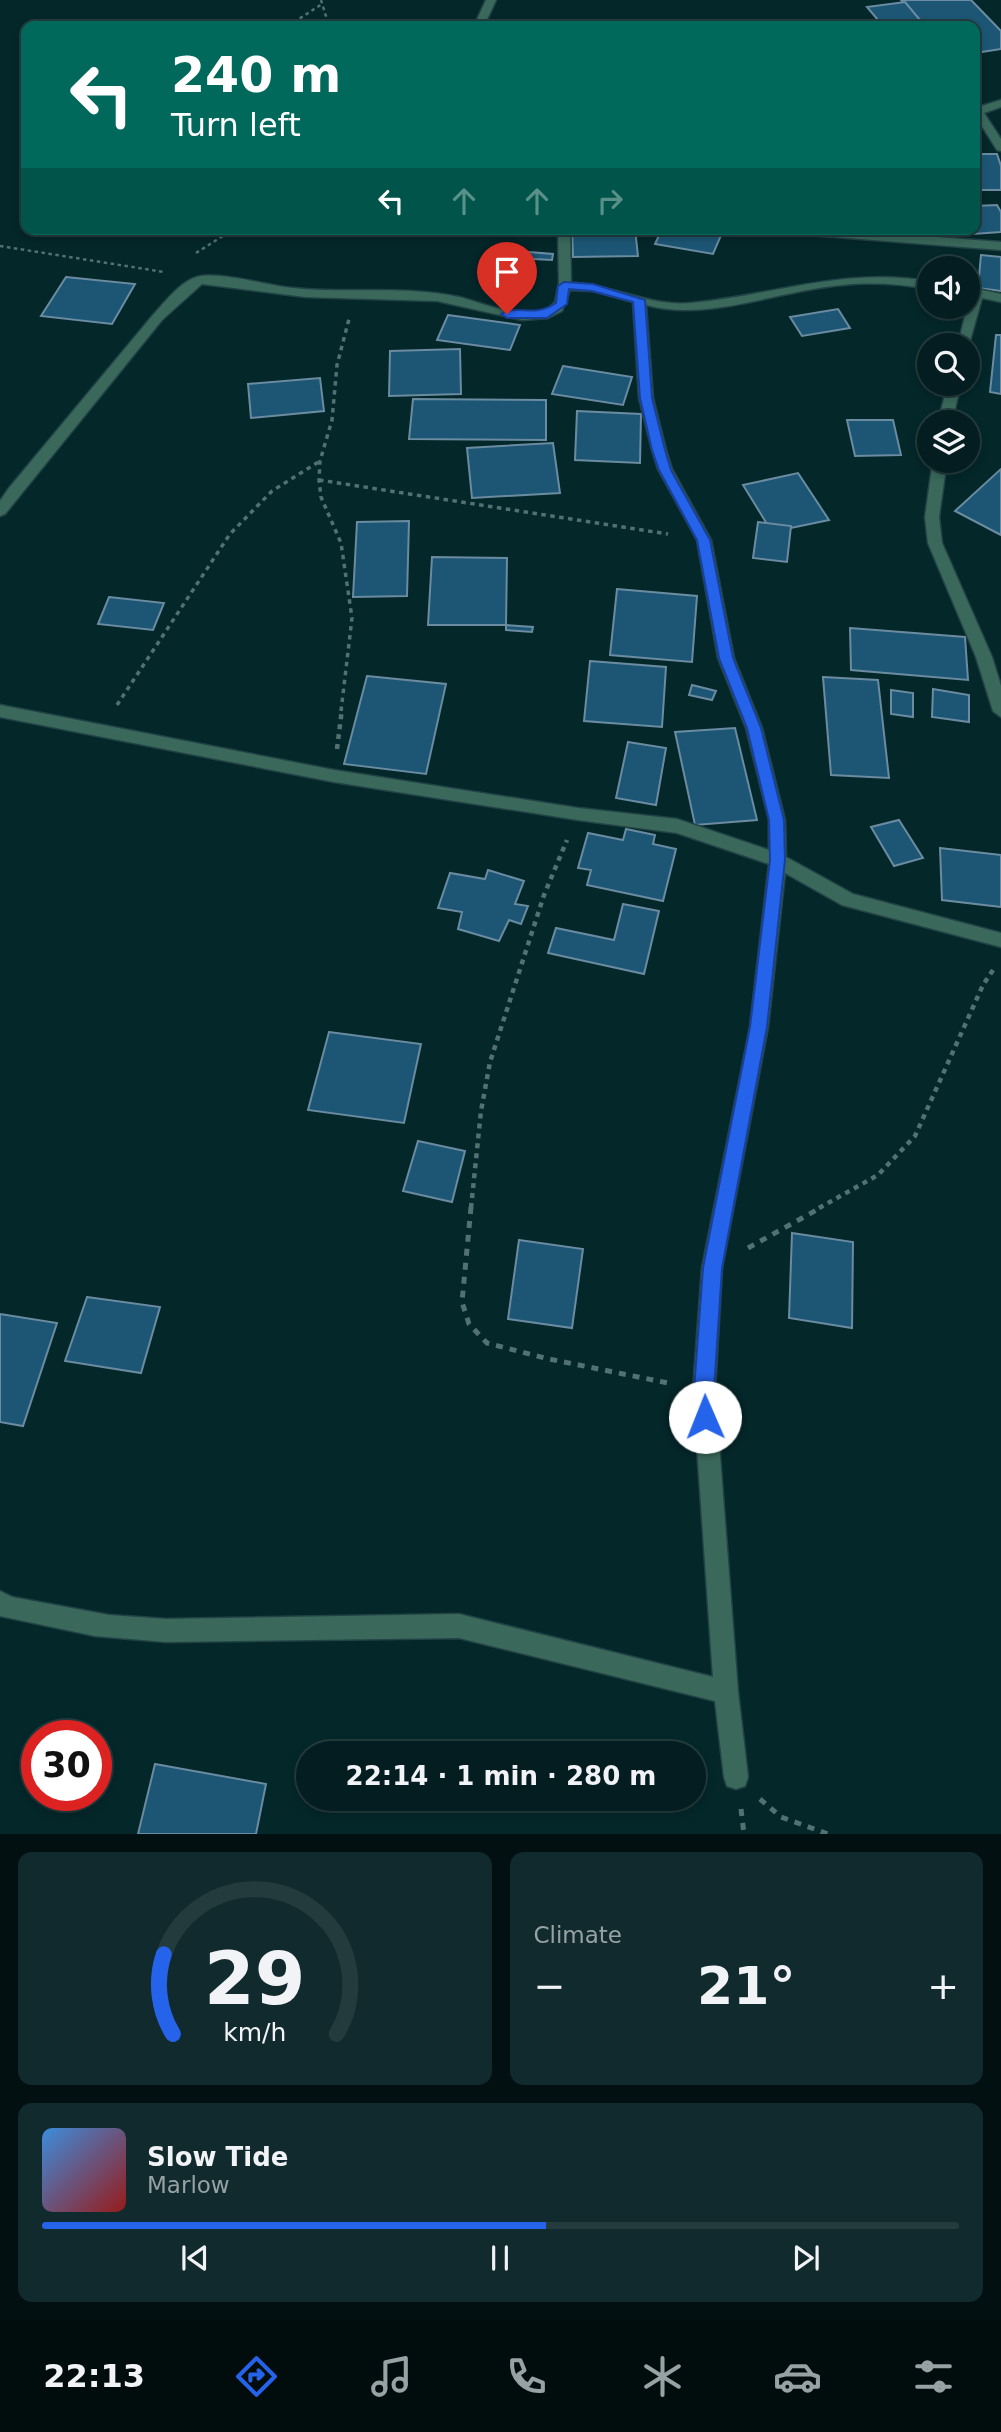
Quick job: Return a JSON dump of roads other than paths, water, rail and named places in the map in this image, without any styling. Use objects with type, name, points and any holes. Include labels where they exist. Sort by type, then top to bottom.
[{"type":"street","points":[[481,21],[491,0]]},
{"type":"street","points":[[980,111],[1001,103]]},
{"type":"street","points":[[980,118],[1001,148]]},
{"type":"street","points":[[0,511],[34,464],[152,325],[188,287],[199,281],[302,293],[433,296],[507,314],[531,317],[547,315],[556,310],[564,297],[564,235]]},
{"type":"street","points":[[861,235],[1001,246]]},
{"type":"street","points":[[564,286],[593,287],[639,300],[689,307],[843,281],[917,283]]},
{"type":"street","points":[[980,294],[1001,298]]},
{"type":"street","points":[[639,300],[646,398],[659,450],[665,470],[704,540],[726,658],[754,728],[777,820],[778,860],[759,1027],[712,1268],[704,1390],[726,1692],[736,1777]]},
{"type":"street","points":[[938,473],[932,517],[935,543],[984,657],[1001,711]]},
{"type":"street","points":[[0,711],[334,776],[578,814],[677,826],[778,860],[848,900],[1001,940]]},
{"type":"street","points":[[0,1603],[9,1608],[124,1628],[238,1630],[458,1626],[726,1692]]}]
